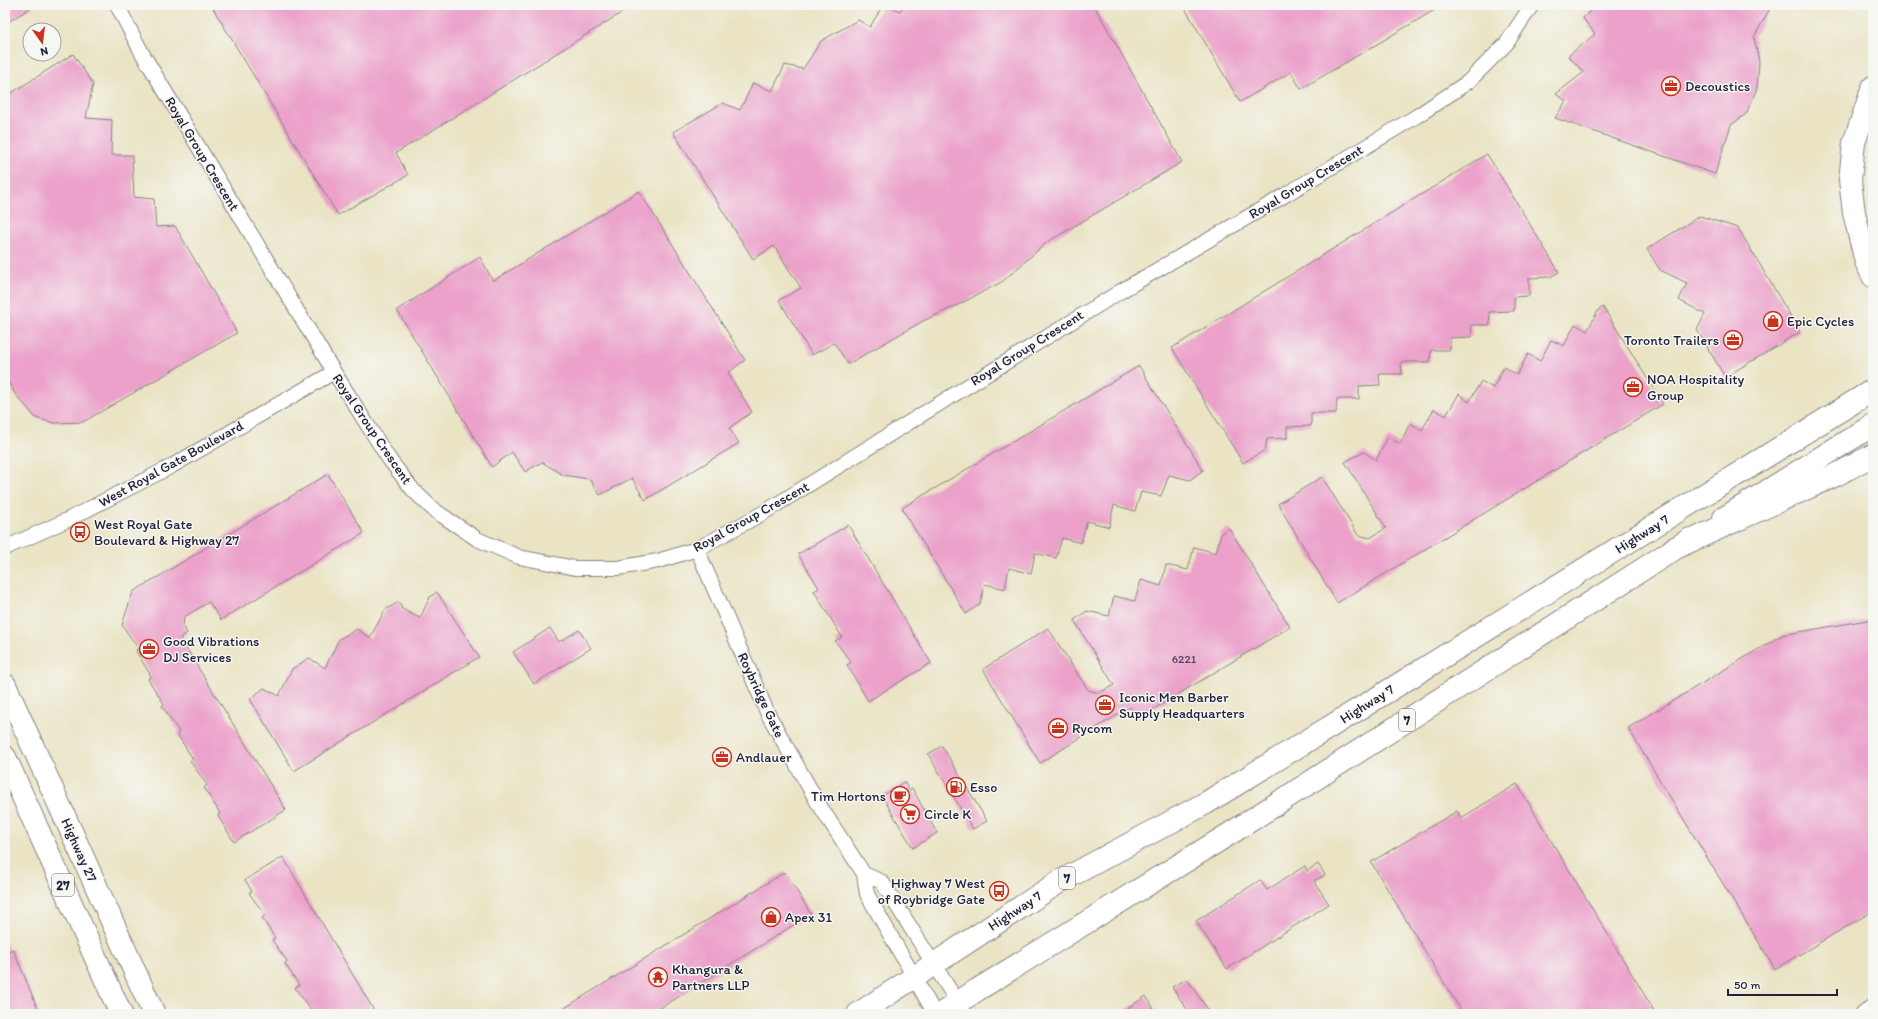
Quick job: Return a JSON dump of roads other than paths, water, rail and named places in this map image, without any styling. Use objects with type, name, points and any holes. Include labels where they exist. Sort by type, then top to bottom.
[{"type":"main road","points":[[1873,87],[1854,143],[1850,180],[1854,213],[1866,262],[1873,276]]},
{"type":"main road","name":"Highway 7","points":[[858,1014],[1059,882],[1206,803],[1873,390]]},
{"type":"main road","name":"7","points":[[955,1010],[1673,549],[1873,425]]},
{"type":"main road","points":[[1673,549],[1836,475],[1873,455]]},
{"type":"main road","name":"Highway 27","points":[[5,685],[154,1014]]},
{"type":"main road","name":"Highway 27","points":[[5,757],[121,1014]]},
{"type":"street","name":"Royal Group Crescent","points":[[117,5],[146,60],[334,372],[389,459],[413,490],[434,510],[477,539],[519,557],[575,568],[618,568],[658,561],[697,549],[763,513],[1121,291],[1417,116],[1468,82],[1506,44],[1532,5]]},
{"type":"street","name":"West Royal Gate Boulevard","points":[[5,548],[65,521],[170,467],[334,372]]},
{"type":"street","name":"Roybridge Gate","points":[[697,549],[768,714],[818,803],[864,874],[867,894],[913,978],[935,1014]]},
{"type":"street","points":[[864,874],[882,882],[935,964],[955,1010]]},
{"type":"street","points":[[1861,1014],[1873,1006]]},
{"type":"place","name":"Decoustics","points":[[1671,86]]},
{"type":"place","name":"Epic Cycles","points":[[1773,321]]},
{"type":"place","name":"Toronto Trailers","points":[[1733,340]]},
{"type":"place","name":"NOA Hospitality Group","points":[[1633,387]]},
{"type":"place","name":"West Royal Gate Boulevard & Highway 27","points":[[80,532]]},
{"type":"place","name":"Good Vibrations DJ Services","points":[[149,649]]},
{"type":"place","name":"Iconic Men Barber Supply Headquarters","points":[[1105,705]]},
{"type":"place","name":"Rycom","points":[[1058,728]]},
{"type":"place","name":"Andlauer","points":[[722,757]]},
{"type":"place","name":"Esso","points":[[956,787]]},
{"type":"place","name":"Tim Hortons","points":[[900,796]]},
{"type":"place","name":"Circle K","points":[[910,814]]},
{"type":"place","name":"Highway 7 West of Roybridge Gate","points":[[999,891]]},
{"type":"place","name":"Apex 31","points":[[771,917]]},
{"type":"place","name":"Khangura & Partners LLP","points":[[658,977]]}]
